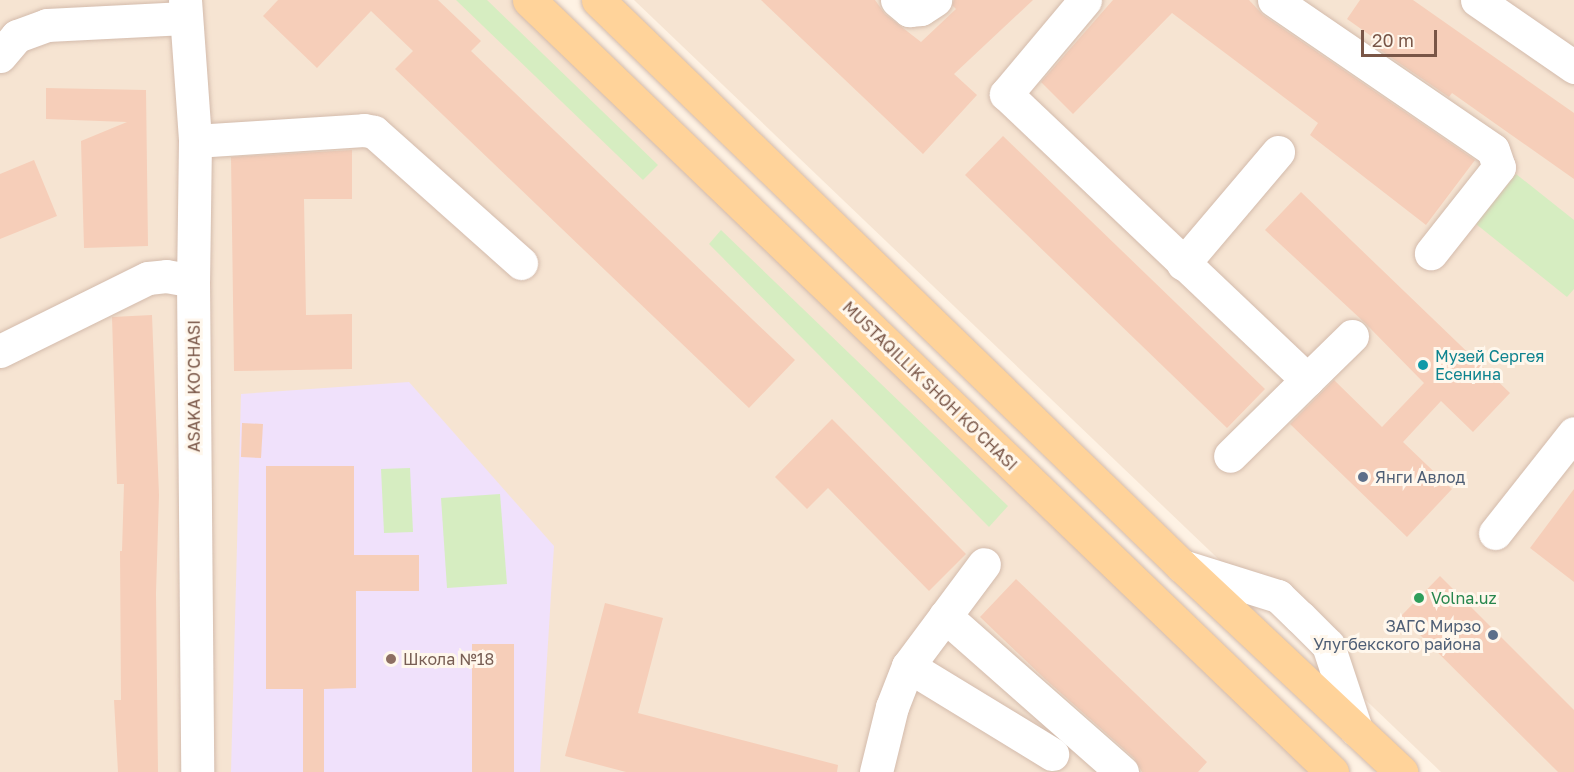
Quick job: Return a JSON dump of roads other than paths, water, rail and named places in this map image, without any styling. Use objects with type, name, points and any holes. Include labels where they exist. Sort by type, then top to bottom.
[{"type":"main road","name":"MUSTAQILLIK SHOH KO'CHASI","points":[[529,0],[1332,772]]},
{"type":"main road","points":[[598,0],[1182,566],[1401,772]]},
{"type":"street","points":[[897,0],[909,10],[921,9],[934,0]]},
{"type":"street","points":[[1085,0],[1006,94],[1307,380]]},
{"type":"street","points":[[1274,0],[1493,150],[1498,167],[1431,253]]},
{"type":"street","points":[[1477,0],[1574,67]]},
{"type":"street","points":[[0,56],[17,36],[47,25],[185,9]]},
{"type":"street","name":"ASAKA KO'CHASI","points":[[185,9],[195,141],[193,281],[197,772]]},
{"type":"street","points":[[195,141],[364,130],[374,132],[520,263]]},
{"type":"street","points":[[1183,264],[1278,152]]},
{"type":"street","points":[[0,351],[148,278],[166,276],[193,281]]},
{"type":"street","points":[[1230,456],[1352,336]]},
{"type":"street","points":[[1495,533],[1574,433]]},
{"type":"street","points":[[876,772],[892,706],[908,666],[984,564]]},
{"type":"street","points":[[1182,566],[1278,596],[1293,610],[1328,645],[1356,729]]},
{"type":"street","points":[[945,615],[1122,772]]},
{"type":"street","points":[[908,666],[1052,754]]},
{"type":"place","name":"Музей Сергея Есенина","points":[[1423,365]]},
{"type":"place","name":"Янги Авлод","points":[[1363,477]]},
{"type":"place","name":"Volna.uz","points":[[1419,598]]},
{"type":"place","name":"ЗАГС Мирзо Улугбекского района","points":[[1493,635]]},
{"type":"place","name":"Школа №18","points":[[391,659]]}]
